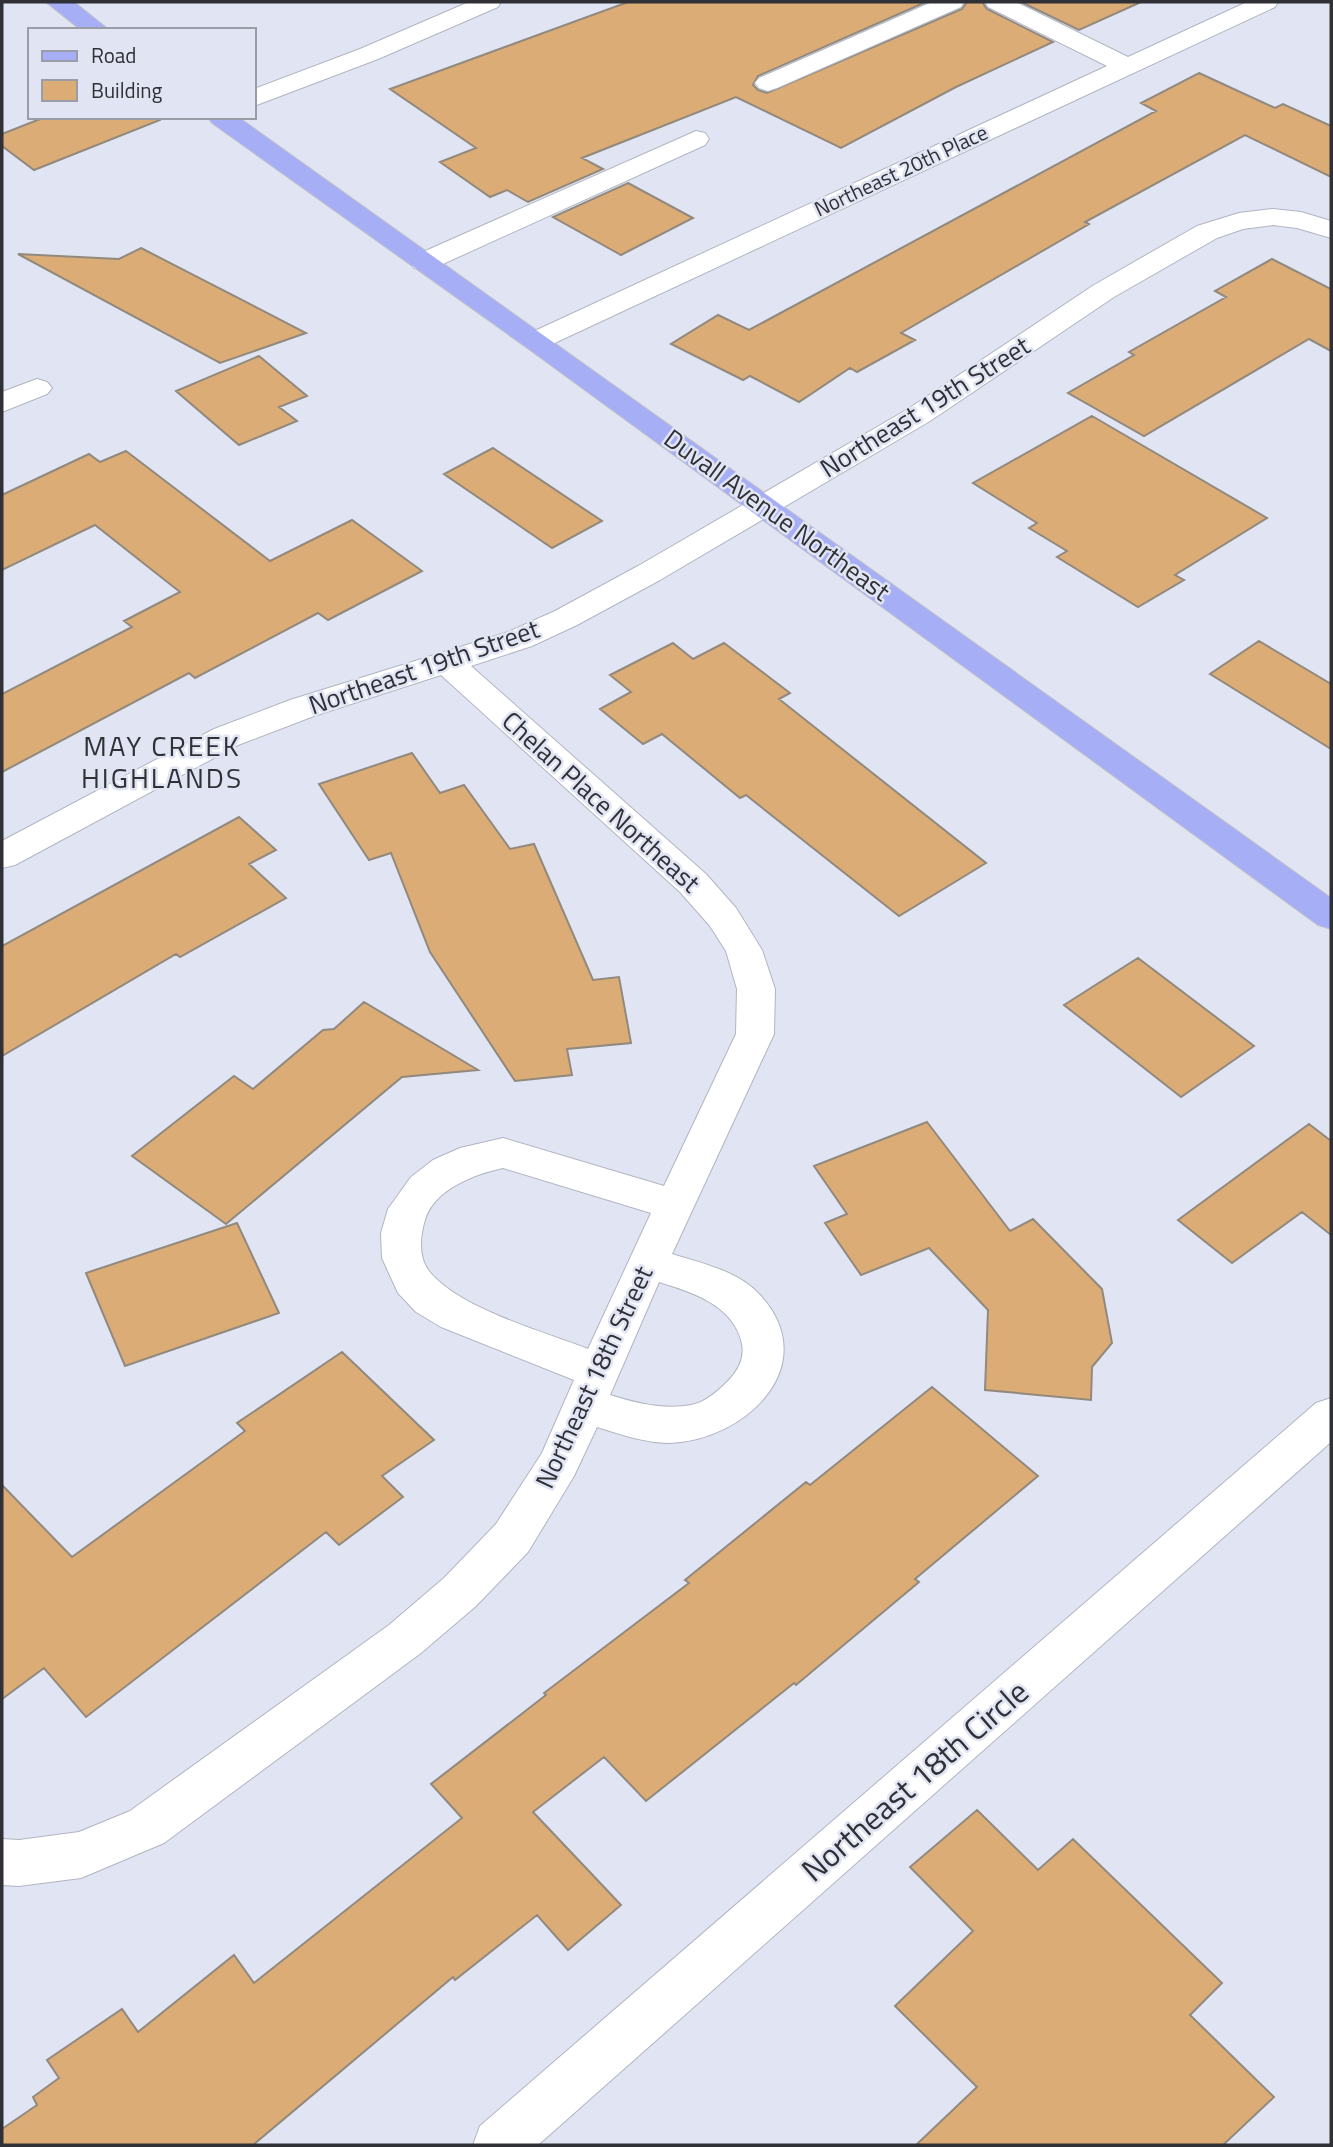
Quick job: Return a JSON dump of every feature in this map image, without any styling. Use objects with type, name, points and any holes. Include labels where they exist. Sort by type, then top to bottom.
[{"type":"main road","points":[[58,2],[94,28]]},
{"type":"main road","name":"Duvall Avenue Northeast","points":[[223,119],[1326,904]]},
{"type":"street","points":[[256,97],[382,49],[489,2]]},
{"type":"street","points":[[768,83],[952,2]]},
{"type":"street","points":[[997,2],[1127,66]]},
{"type":"street","name":"Northeast 20th Place","points":[[536,341],[1266,2]]},
{"type":"street","points":[[424,262],[696,139]]},
{"type":"street","name":"Northeast 19th Street","points":[[2,856],[226,737],[336,697],[520,639],[566,618],[919,415],[1104,290],[1218,228],[1239,221],[1273,217],[1301,220],[1331,230]]},
{"type":"street","points":[[2,403],[37,388]]},
{"type":"street","name":"Chelan Place Northeast","points":[[449,663],[693,883],[723,917],[744,950]]},
{"type":"street","name":"Northeast 18th Street","points":[[2,1862],[19,1863],[81,1855],[147,1827],[405,1639],[460,1592],[512,1538],[559,1463],[648,1262],[755,1034],[755,989],[744,950]]},
{"type":"street","points":[[648,1262],[726,1291],[746,1307],[759,1328],[763,1351],[758,1374],[745,1395],[724,1412],[698,1422],[669,1426],[640,1421],[591,1389],[431,1300],[413,1281],[402,1258],[401,1234],[408,1209],[425,1188],[447,1171],[474,1159],[503,1153],[675,1205]]},
{"type":"street","name":"Northeast 18th Circle","points":[[499,2145],[1331,1416]]},
{"type":"building","points":[[628,2],[926,2],[758,76],[753,85],[767,93],[962,9],[967,2],[982,2],[987,9],[1053,42],[956,87],[841,148],[736,97],[582,158],[603,169],[528,202],[507,190],[490,197],[440,162],[476,148],[390,89]]},
{"type":"building","points":[[1021,2],[1141,2],[1079,30]]},
{"type":"building","points":[[1199,73],[1275,108],[1283,104],[1331,126],[1331,177],[1245,135],[1085,222],[1089,224],[901,333],[915,340],[857,372],[850,368],[799,402],[750,376],[743,380],[671,344],[718,315],[749,330],[1156,111],[1141,103]]},
{"type":"building","points":[[40,119],[160,120],[34,170],[2,146],[2,134]]},
{"type":"building","points":[[628,183],[693,218],[621,255],[553,217]]},
{"type":"building","points":[[141,248],[306,333],[220,363],[18,254],[119,259]]},
{"type":"building","points":[[1272,259],[1331,289],[1331,351],[1309,339],[1144,436],[1068,393],[1134,355],[1129,352],[1226,297],[1215,291]]},
{"type":"building","points":[[259,356],[307,396],[279,407],[297,421],[239,445],[176,391]]},
{"type":"building","points":[[1092,416],[1267,518],[1175,575],[1184,580],[1138,607],[1057,557],[1067,551],[1029,528],[1037,523],[973,483]]},
{"type":"building","points":[[493,448],[602,521],[552,548],[444,474]]},
{"type":"building","points":[[126,451],[270,561],[352,520],[422,571],[328,620],[318,613],[195,678],[189,673],[2,772],[2,694],[132,627],[124,621],[180,592],[95,525],[2,570],[2,495],[89,454],[100,462]]},
{"type":"building","points":[[1259,641],[1331,684],[1331,749],[1210,674]]},
{"type":"building","points":[[673,643],[693,659],[724,643],[790,693],[779,699],[986,863],[899,916],[746,795],[740,798],[662,734],[643,744],[600,709],[631,692],[610,675]]},
{"type":"building","points":[[412,753],[440,793],[464,785],[510,849],[534,844],[593,980],[619,977],[631,1043],[567,1049],[572,1075],[515,1081],[430,952],[391,853],[369,860],[319,784]]},
{"type":"building","points":[[239,817],[276,850],[249,864],[286,898],[180,957],[176,954],[2,1056],[2,946]]},
{"type":"building","points":[[1138,958],[1254,1046],[1181,1097],[1064,1005]]},
{"type":"building","points":[[364,1002],[478,1070],[402,1077],[226,1224],[132,1156],[234,1076],[253,1089],[323,1030],[334,1029]]},
{"type":"building","points":[[927,1122],[1010,1231],[1033,1219],[1102,1289],[1112,1343],[1092,1367],[1091,1400],[985,1390],[988,1310],[929,1248],[861,1275],[825,1223],[847,1214],[814,1166]]},
{"type":"building","points":[[1309,1124],[1331,1141],[1331,1235],[1302,1212],[1232,1263],[1178,1220]]},
{"type":"building","points":[[237,1223],[279,1313],[125,1366],[86,1273]]},
{"type":"building","points":[[342,1352],[434,1440],[382,1476],[403,1497],[339,1545],[326,1532],[86,1717],[44,1668],[2,1699],[2,1485],[72,1557],[245,1431],[237,1423]]},
{"type":"building","points":[[932,1387],[1038,1476],[915,1579],[919,1582],[796,1685],[794,1683],[646,1801],[604,1757],[533,1812],[621,1905],[568,1950],[537,1915],[455,1980],[453,1977],[253,2145],[2,2145],[2,2129],[37,2105],[33,2097],[59,2078],[47,2060],[122,2009],[138,2032],[234,1955],[254,1983],[462,1818],[431,1784],[546,1695],[544,1693],[689,1583],[685,1580],[806,1482],[810,1485]]},
{"type":"building","points":[[977,1810],[1038,1870],[1073,1839],[1222,1983],[1190,2015],[1274,2097],[1223,2145],[916,2145],[977,2087],[895,2006],[973,1931],[910,1867]]},
{"type":"district","name":"MAY CREEK HIGHLANDS","points":[[162,762]]}]
